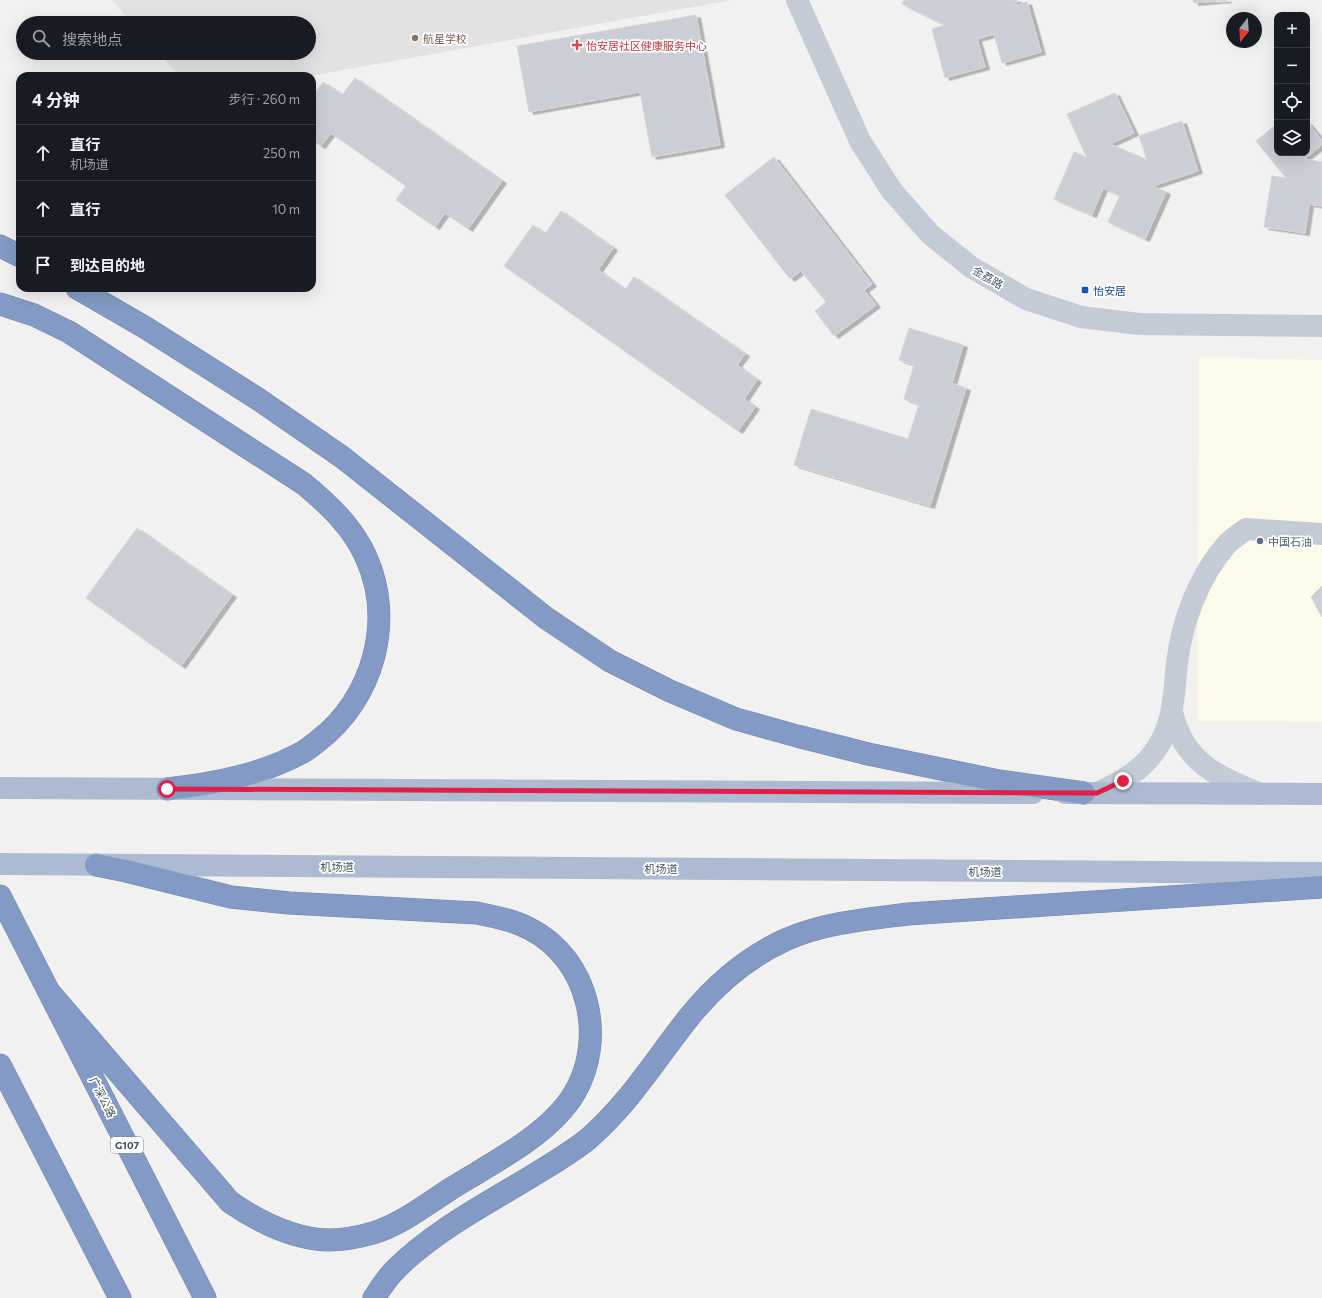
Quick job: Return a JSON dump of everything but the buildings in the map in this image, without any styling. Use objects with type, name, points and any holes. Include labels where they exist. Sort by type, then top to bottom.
[{"type":"highway","points":[[0,246],[16,254]]},
{"type":"highway","points":[[84,292],[146,328],[258,399],[342,458],[546,618],[610,661],[656,684],[736,719],[868,754],[999,781],[1090,793]]},
{"type":"highway","points":[[0,304],[34,315],[69,332],[304,484],[340,517],[354,535],[366,557],[373,576],[377,593],[379,622],[376,651],[368,676],[358,698],[331,732],[304,752],[274,766],[236,778],[206,785],[167,789]]},
{"type":"highway","points":[[50,992],[230,1202],[251,1216],[281,1230],[305,1237],[329,1240],[353,1238],[373,1233],[399,1222],[534,1136],[558,1115],[574,1094],[584,1072],[590,1046],[590,1018],[585,994],[572,967],[554,945],[530,929],[507,920],[477,914],[289,903],[231,897],[96,865]]},
{"type":"highway","points":[[374,1298],[393,1272],[421,1246],[567,1155],[588,1138],[630,1096],[691,1014],[718,985],[761,953],[786,940],[811,931],[844,923],[908,914],[1322,887]]},
{"type":"highway","name":"广深公路","points":[[0,896],[204,1298]]},
{"type":"highway","points":[[0,1065],[120,1298]]},
{"type":"main road","points":[[0,788],[1322,794]]},
{"type":"main road","name":"机场道","points":[[0,864],[1322,873]]},
{"type":"street","name":"金荔路","points":[[797,0],[860,141],[892,192],[930,234],[971,267],[1026,298],[1081,317],[1140,324],[1322,326]]},
{"type":"street","points":[[1090,793],[1123,781],[1143,765],[1157,748],[1167,730],[1172,712],[1183,633],[1193,601],[1209,568],[1228,543],[1246,529],[1322,534]]},
{"type":"street","points":[[1172,712],[1176,728],[1185,746],[1200,763],[1222,778],[1260,794]]},
{"type":"shaded area","name":"航星学校","points":[[112,0],[732,0],[316,75],[316,72],[176,72],[165,60],[316,60],[316,16],[126,16]]},
{"type":"shaded area","name":"中国石油","points":[[1199,357],[1322,360],[1322,722],[1197,721]]},
{"type":"place","name":"航星学校","points":[[415,38]]},
{"type":"place","name":"怡安居社区健康服务中心","points":[[577,45]]},
{"type":"place","name":"怡安居","points":[[1085,290]]},
{"type":"place","name":"中国石油","points":[[1260,541]]},
{"type":"route","points":[[167,789],[1097,793],[1123,781]]}]
